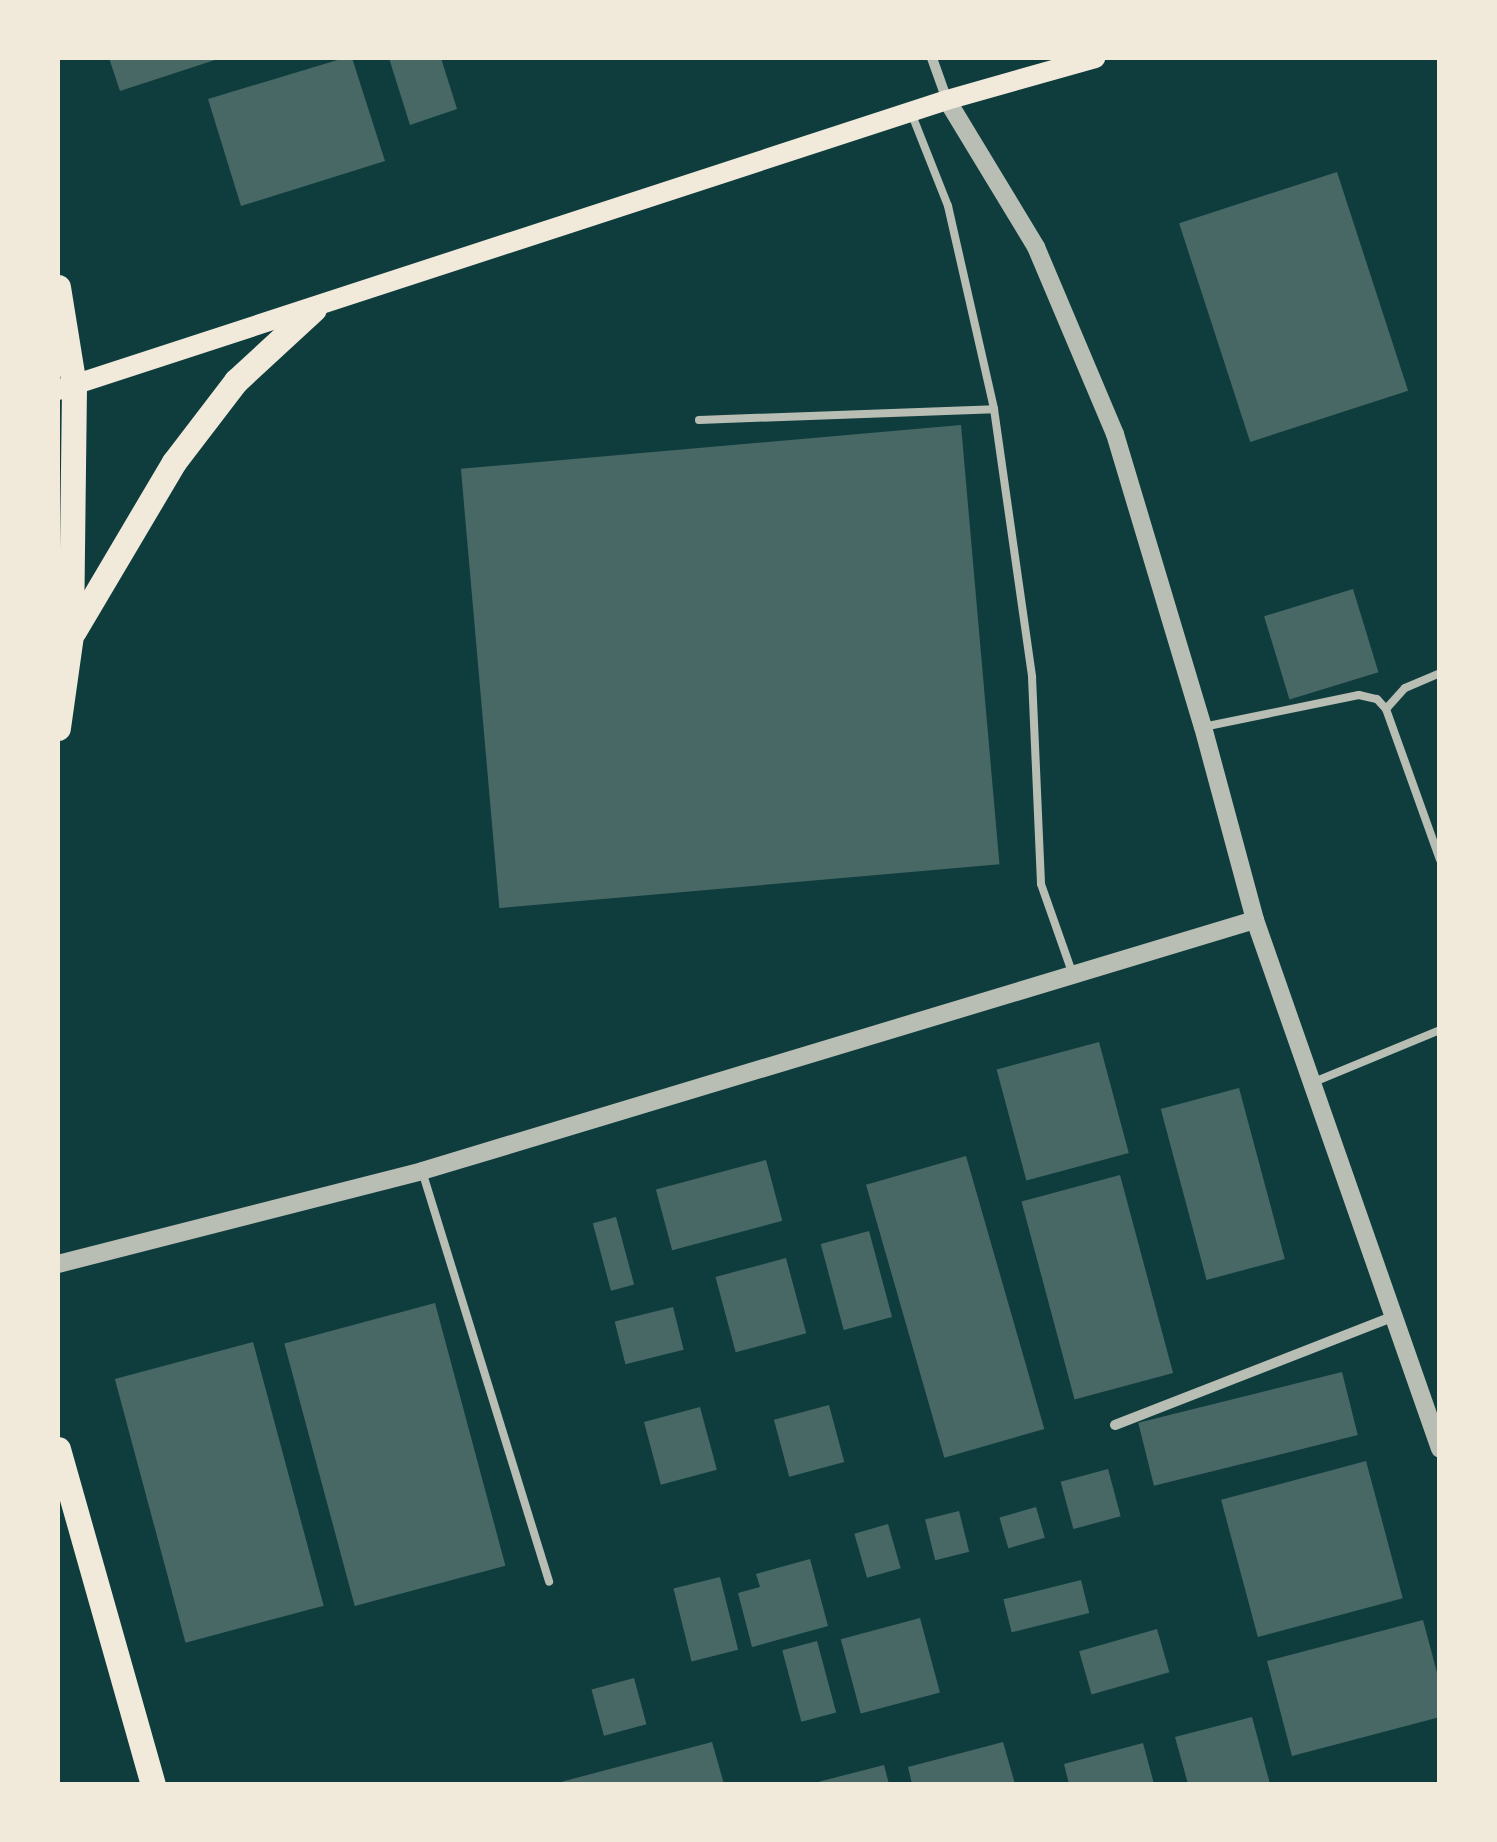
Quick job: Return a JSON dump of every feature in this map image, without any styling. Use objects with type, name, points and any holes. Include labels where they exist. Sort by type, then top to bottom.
[{"type":"main road","points":[[66,388],[947,100],[1095,58]]},
{"type":"main road","points":[[58,287],[66,388],[71,636],[58,728]]},
{"type":"main road","points":[[71,636],[174,462],[236,381],[314,310]]},
{"type":"main road","points":[[58,1449],[154,1784]]},
{"type":"street","points":[[932,58],[947,100],[1036,246],[1116,434],[1203,727],[1254,920],[1440,1449]]},
{"type":"street","points":[[58,1264],[422,1170],[1254,920]]},
{"type":"street","points":[[1115,1425],[1394,1316]]},
{"type":"lane","points":[[911,114],[948,206],[994,408],[1032,677],[1041,884],[1073,975]]},
{"type":"lane","points":[[698,420],[994,408]]},
{"type":"lane","points":[[1386,708],[1406,688],[1440,673]]},
{"type":"lane","points":[[1203,727],[1360,695],[1377,699],[1386,708],[1440,860]]},
{"type":"lane","points":[[1310,1084],[1440,1030]]},
{"type":"lane","points":[[422,1170],[549,1582]]},
{"type":"building","points":[[109,58],[221,58],[120,91]]},
{"type":"building","points":[[352,58],[385,161],[241,206],[208,99]]},
{"type":"building","points":[[389,58],[441,58],[457,109],[410,125]]},
{"type":"building","points":[[1337,172],[1408,391],[1250,442],[1179,223]]},
{"type":"building","points":[[961,425],[999,864],[499,908],[461,469]]},
{"type":"building","points":[[1353,589],[1378,672],[1289,699],[1264,616]]},
{"type":"building","points":[[1099,1042],[1129,1153],[1026,1181],[997,1069]]},
{"type":"building","points":[[1239,1088],[1285,1259],[1207,1280],[1161,1109]]},
{"type":"building","points":[[966,1156],[1044,1429],[944,1458],[866,1185]]},
{"type":"building","points":[[766,1160],[782,1221],[672,1250],[656,1190]]},
{"type":"building","points":[[1120,1175],[1173,1373],[1075,1399],[1021,1201]]},
{"type":"building","points":[[616,1217],[634,1285],[611,1291],[593,1223]]},
{"type":"building","points":[[869,1231],[892,1317],[844,1330],[821,1244]]},
{"type":"building","points":[[786,1258],[806,1333],[736,1352],[715,1277]]},
{"type":"building","points":[[435,1303],[505,1566],[355,1606],[284,1343]]},
{"type":"building","points":[[673,1307],[684,1350],[625,1364],[615,1322]]},
{"type":"building","points":[[253,1342],[324,1606],[186,1643],[115,1379]]},
{"type":"building","points":[[1342,1372],[1358,1435],[1154,1486],[1138,1423]]},
{"type":"building","points":[[829,1405],[844,1462],[789,1477],[774,1420]]},
{"type":"building","points":[[700,1407],[717,1470],[661,1485],[644,1422]]},
{"type":"building","points":[[1366,1461],[1403,1598],[1258,1637],[1221,1500]]},
{"type":"building","points":[[1108,1469],[1121,1516],[1073,1529],[1061,1482]]},
{"type":"building","points":[[1036,1507],[1045,1538],[1008,1548],[999,1517]]},
{"type":"building","points":[[959,1511],[969,1552],[935,1560],[925,1519]]},
{"type":"building","points":[[888,1524],[901,1568],[867,1578],[854,1534]]},
{"type":"building","points":[[810,1559],[828,1626],[752,1647],[738,1593],[760,1587],[756,1574]]},
{"type":"building","points":[[720,1577],[738,1650],[692,1661],[673,1589]]},
{"type":"building","points":[[1081,1580],[1089,1613],[1012,1632],[1003,1599]]},
{"type":"building","points":[[920,1618],[940,1692],[861,1714],[841,1639]]},
{"type":"building","points":[[1423,1620],[1440,1684],[1440,1717],[1292,1756],[1267,1661]]},
{"type":"building","points":[[1157,1629],[1169,1672],[1092,1695],[1079,1651]]},
{"type":"building","points":[[817,1641],[836,1712],[801,1722],[782,1650]]},
{"type":"building","points":[[634,1678],[646,1724],[604,1736],[591,1689]]},
{"type":"building","points":[[1252,1717],[1270,1784],[1188,1784],[1175,1737]]},
{"type":"building","points":[[712,1742],[724,1784],[557,1783]]},
{"type":"building","points":[[1003,1742],[1015,1784],[912,1784],[908,1767]]},
{"type":"building","points":[[1143,1743],[1154,1784],[1069,1784],[1064,1764]]},
{"type":"building","points":[[884,1765],[889,1784],[814,1784],[814,1783]]}]
